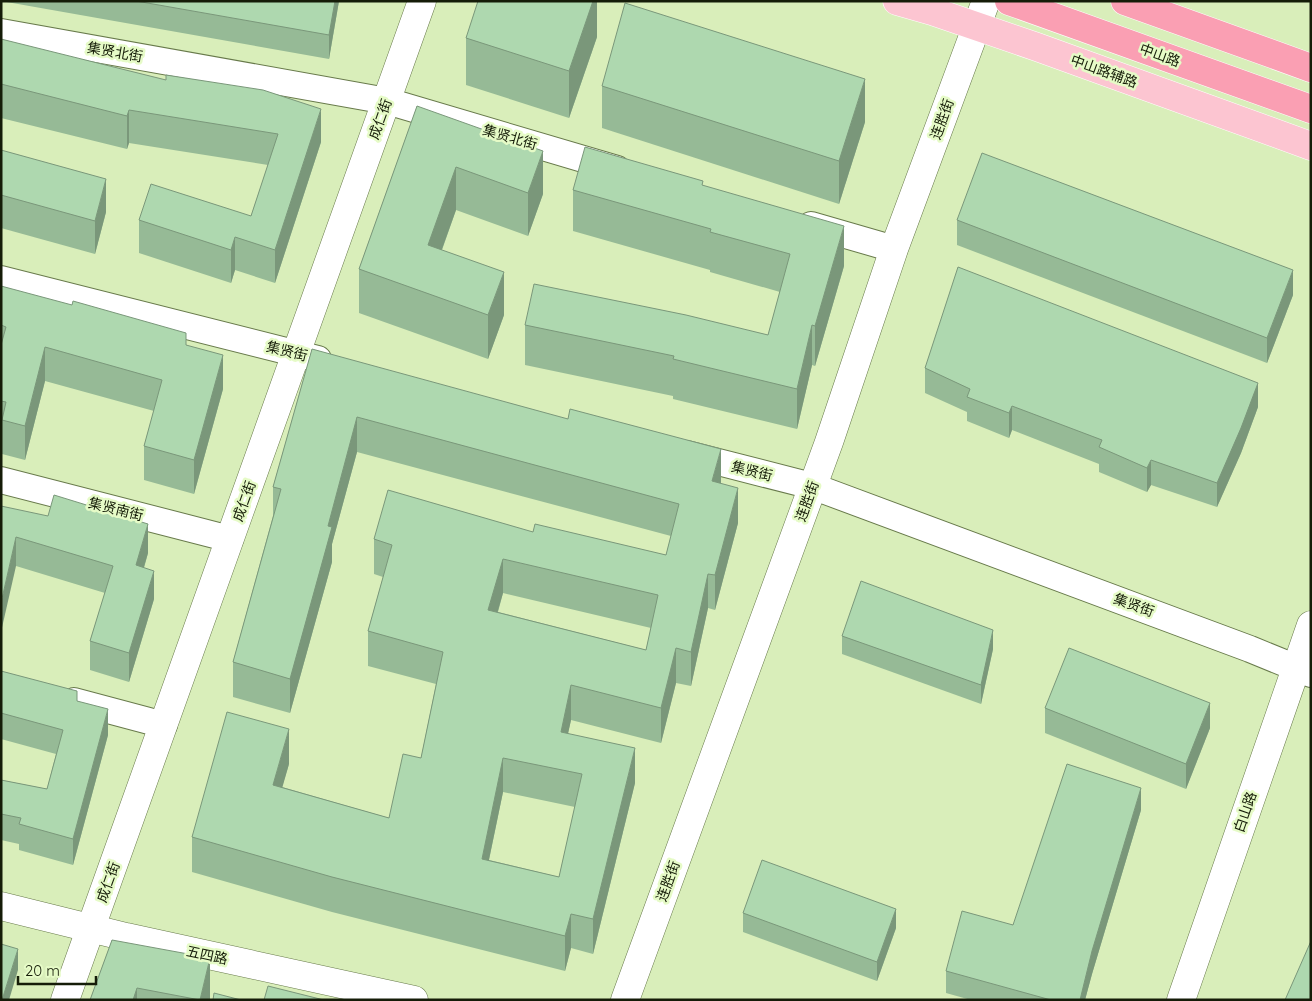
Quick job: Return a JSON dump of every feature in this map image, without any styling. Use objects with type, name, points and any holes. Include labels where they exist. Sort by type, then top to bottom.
[{"type":"highway","name":"中山路","points":[[1008,1],[1311,109]]},
{"type":"highway","points":[[1125,1],[1311,68]]},
{"type":"main road","name":"成仁街","points":[[66,1000],[422,1]]},
{"type":"main road","name":"中山路辅路","points":[[897,1],[977,26],[1311,146]]},
{"type":"main road","name":"连胜街","points":[[625,1000],[829,442],[894,249],[986,1]]},
{"type":"main road","name":"白山路","points":[[1181,1000],[1303,671],[1311,625]]},
{"type":"main road","name":"五四路","points":[[1,906],[414,1000]]},
{"type":"street","name":"集贤北街","points":[[1,32],[386,101],[636,174]]},
{"type":"street","points":[[789,218],[894,249]]},
{"type":"street","name":"集贤街","points":[[1,279],[344,366]]},
{"type":"street","name":"集贤街","points":[[660,447],[812,486],[1250,649],[1303,671]]},
{"type":"street","name":"集贤南街","points":[[1,480],[230,539]]},
{"type":"street","points":[[49,694],[164,725]]},
{"type":"building","points":[[136,1],[335,1],[329,35]]},
{"type":"building","points":[[478,1],[593,1],[569,71],[466,38]]},
{"type":"building","points":[[625,3],[865,79],[839,161],[602,86]]},
{"type":"building","points":[[1,39],[166,80],[166,75],[263,90],[321,109],[275,250],[235,237],[231,250],[139,220],[151,184],[251,216],[278,134],[129,110],[127,116],[1,84]]},
{"type":"building","points":[[417,106],[543,151],[528,193],[456,167],[428,245],[504,272],[488,315],[359,269]]},
{"type":"building","points":[[585,147],[703,181],[702,185],[844,226],[815,326],[812,325],[797,389],[673,359],[674,356],[525,325],[534,284],[686,315],[768,335],[790,254],[710,232],[711,229],[573,190]]},
{"type":"building","points":[[1,150],[106,179],[95,221],[1,195]]},
{"type":"building","points":[[982,153],[1293,270],[1267,338],[957,220]]},
{"type":"building","points":[[958,267],[1258,383],[1217,483],[1151,460],[1147,468],[1099,447],[1102,440],[1012,406],[1009,413],[967,397],[970,389],[925,368]]},
{"type":"building","points":[[1,286],[72,305],[73,301],[186,333],[186,345],[223,355],[194,460],[144,446],[162,380],[45,347],[25,426],[2,420],[6,402],[1,401],[1,345],[6,327],[1,325]]},
{"type":"building","points":[[312,349],[568,419],[570,409],[721,449],[712,481],[738,488],[715,575],[708,574],[691,652],[676,648],[661,708],[571,685],[561,732],[635,748],[593,919],[571,914],[565,936],[332,877],[192,837],[227,712],[289,729],[273,785],[389,818],[403,754],[421,758],[443,652],[368,631],[392,545],[374,539],[388,490],[533,532],[535,524],[666,555],[679,504],[357,417],[328,526],[332,527],[290,679],[233,662],[281,489],[273,487]],"holes":[[[503,559],[658,595],[646,650],[488,610]],[[503,758],[582,774],[559,877],[482,859]]]},
{"type":"building","points":[[54,495],[148,524],[136,565],[154,571],[129,653],[90,641],[113,566],[16,537],[1,603],[1,506],[48,516]]},
{"type":"building","points":[[861,581],[993,630],[981,685],[842,636]]},
{"type":"building","points":[[1069,648],[1210,703],[1186,764],[1045,708]]},
{"type":"building","points":[[1,671],[77,691],[77,701],[108,709],[73,839],[19,824],[21,818],[1,814],[1,780],[47,789],[63,730],[1,713]]},
{"type":"building","points":[[1067,764],[1141,788],[1092,951],[1080,1000],[1051,1000],[946,971],[962,911],[1013,925]]},
{"type":"building","points":[[762,860],[896,909],[877,962],[743,913]]},
{"type":"building","points":[[112,940],[210,958],[200,1000],[137,988],[133,1000],[90,1000]]},
{"type":"building","points":[[1311,941],[1311,1000],[1285,1000]]},
{"type":"building","points":[[1,944],[18,949],[2,1000],[1,1000]]},
{"type":"building","points":[[268,986],[324,1000],[264,1000]]},
{"type":"building","points":[[214,993],[241,1000],[213,1000]]}]
